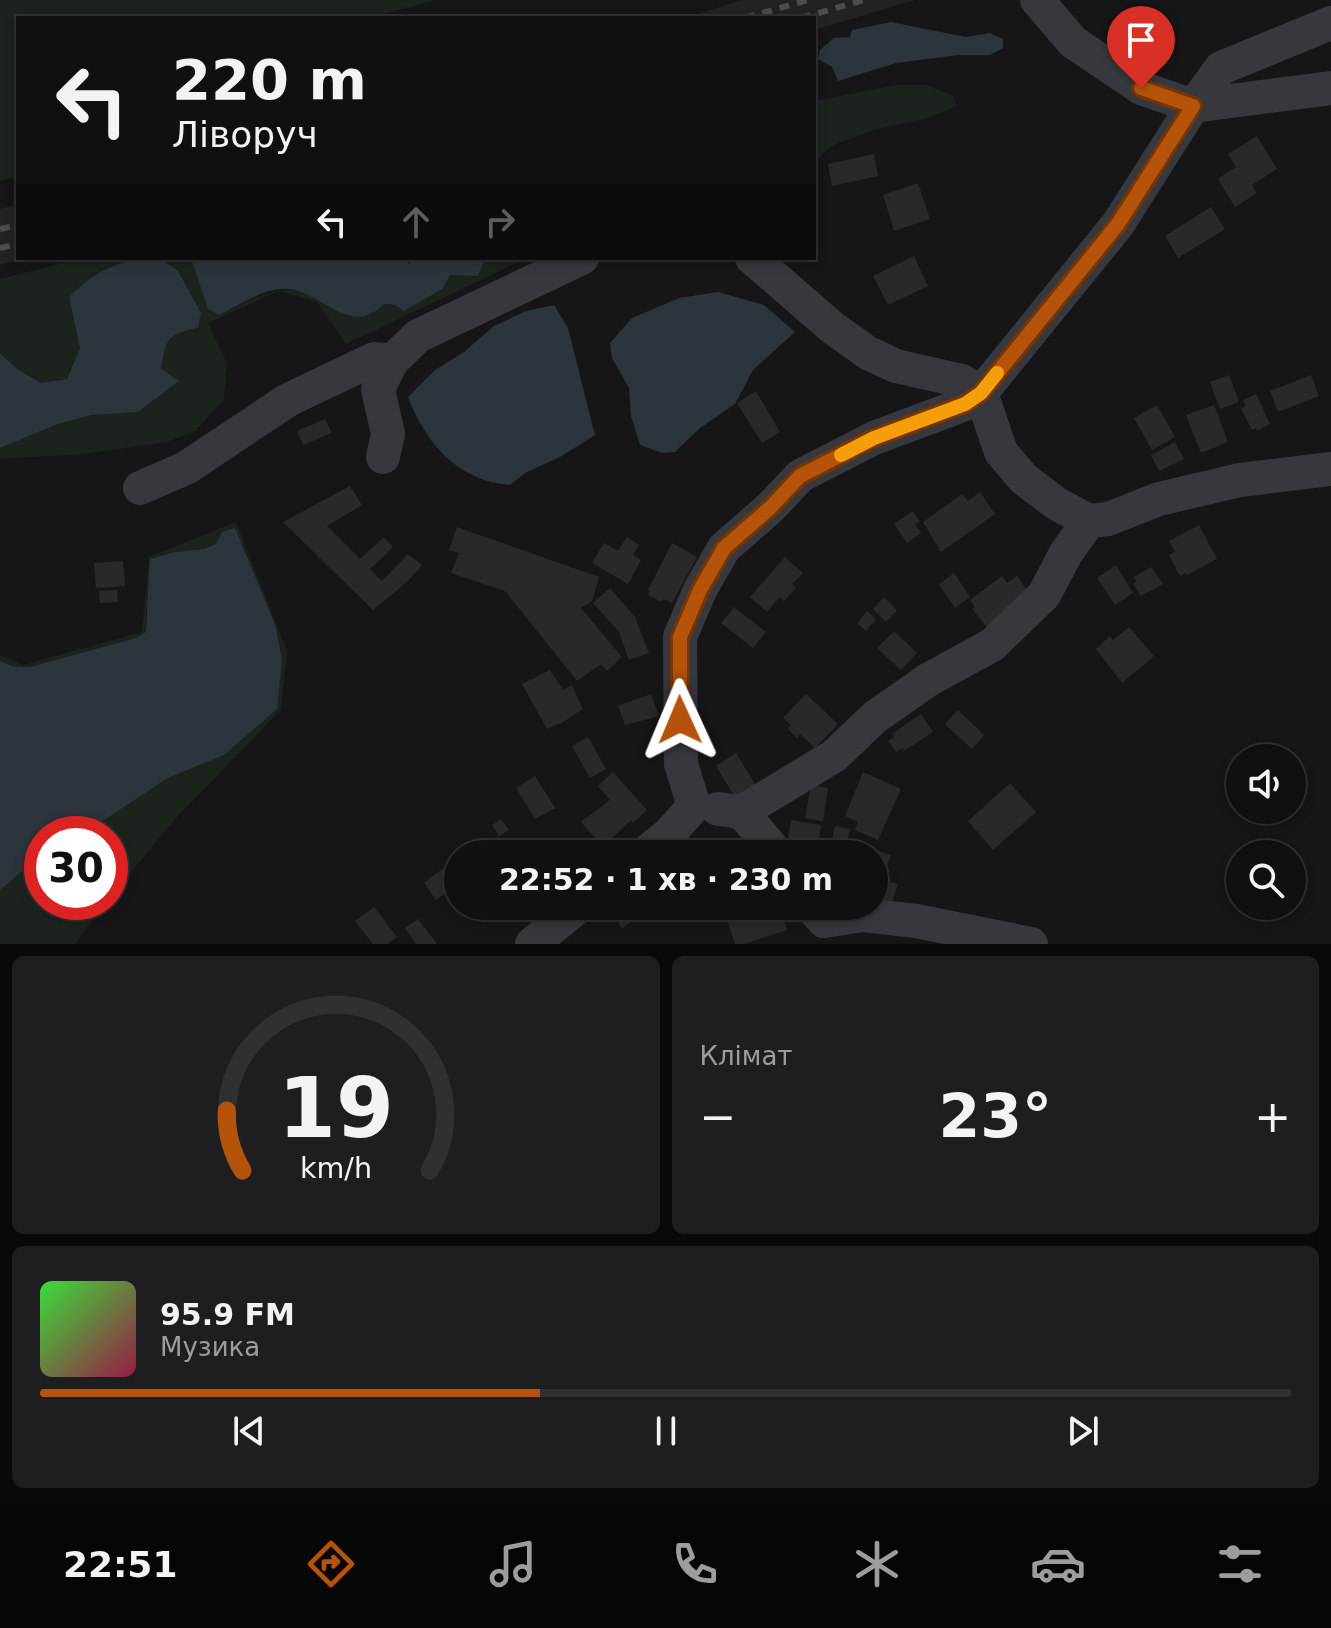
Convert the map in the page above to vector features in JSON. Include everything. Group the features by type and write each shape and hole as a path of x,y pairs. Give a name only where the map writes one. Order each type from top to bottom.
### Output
{"street":[{"path":"1037,0 1073,42 1084,50 1141,88 1193,106 1331,88"},
{"path":"694,806 681,764 680,637 700,590 724,548 771,507 800,476 874,438 965,404 981,393 1118,224 1193,106 1221,68 1331,23"},
{"path":"383,457 388,434 378,389 392,361 418,336 578,260"},
{"path":"754,260 833,328 868,353 896,366 962,381 981,393 1001,452 1024,479 1057,504 1089,521 1108,519 1159,499 1240,480 1331,469"},
{"path":"140,488 186,468 288,400 374,359 392,361"},
{"path":"694,806 741,812 834,756 875,717 928,680 992,645 1044,595 1066,553 1089,521"},
{"path":"662,840 694,806"},
{"path":"741,812 765,840"},
{"path":"819,924 863,915 916,921 1031,944"},
{"path":"532,944 562,920"}],"shaded area":[{"path":"0,0 436,0 376,16 16,16 16,177 0,181"},
{"path":"743,0 915,0 816,29 816,16 690,16"},
{"path":"891,22 966,37 990,33 1003,39 1003,48 990,55 959,55 896,63 838,81 832,67 818,59 820,50 834,38 850,37 852,30"},
{"path":"896,85 927,85 953,96 957,106 928,118 877,129 833,145 816,160 816,101"},
{"path":"16,205 17,260 0,265 0,209"},
{"path":"75,260 142,260 107,269 69,297 80,348 67,379 41,383 17,369 0,353 0,279"},
{"path":"163,260 192,260 219,315 254,298 278,291 208,323 227,363 224,400 195,431 167,442 82,454 0,459 0,448 58,424 93,415 138,412 178,382 161,369 167,344 174,336 198,328 201,313 178,271"},
{"path":"163,260 178,271 201,313 198,328 174,336 167,344 161,369 179,381 138,412 92,415 58,424 0,448 0,353 17,369 41,383 67,379 80,348 69,297 99,273 121,263"},
{"path":"192,260 407,260 409,264 412,260 484,262 478,276 450,275 442,289 404,311 396,305 384,304 360,317 348,315 302,292 289,289 262,294 219,315 208,309"},
{"path":"484,260 523,260 346,344 317,302 278,291 302,292 347,316 379,309 384,304 396,305"},
{"path":"718,292 764,305 795,332 753,370 735,404 700,428 675,452 662,453 640,445 631,416 629,388 612,358 610,343 632,318 679,298"},
{"path":"554,305 568,328 595,435 560,457 525,473 510,485 475,476 460,468 434,444 408,397 435,370 464,352 494,326 526,311"},
{"path":"236,522 287,651 281,710 173,821 128,876 128,816 110,816 168,778 224,755 248,731 275,624 235,528 222,532 216,544 203,549 175,552 146,609 146,632 136,638 30,667 15,667 0,661 0,655 23,665 142,632 149,557"},
{"path":"235,528 275,624 282,660 277,709 224,755 168,778 110,816 24,816 24,869 0,890 0,661 15,667 30,667 136,638 146,632 150,559 203,549 216,544 222,532"},
{"path":"24,869 24,920 93,920 75,944 0,944 0,890"}],"building":[{"path":"1257,136 1277,169 1252,185 1257,193 1235,207 1218,179 1236,167 1228,154"},
{"path":"874,154 878,176 832,186 828,164"},
{"path":"918,183 930,219 894,231 883,195"},
{"path":"1211,207 1225,229 1178,258 1165,236"},
{"path":"914,256 928,286 888,305 873,276"},
{"path":"1229,375 1239,402 1220,409 1210,382"},
{"path":"1311,375 1319,396 1278,412 1270,391"},
{"path":"756,391 780,432 762,443 737,403"},
{"path":"1256,394 1270,424 1257,431 1256,428 1252,430 1241,409 1246,406 1243,400"},
{"path":"1157,405 1175,437 1152,450 1134,418"},
{"path":"1214,405 1228,442 1201,453 1186,415"},
{"path":"325,419 332,433 303,445 297,431"},
{"path":"1175,442 1184,459 1159,471 1151,455"},
{"path":"350,486 362,505 327,526 360,559 384,537 393,547 370,569 382,581 408,554 422,565 373,610 283,522"},
{"path":"980,492 995,514 941,552 923,522 962,494 968,501"},
{"path":"913,511 920,521 915,524 921,533 907,543 894,524"},
{"path":"1199,525 1217,559 1180,576 1169,555 1175,552 1169,541"},
{"path":"457,527 599,577 592,601 581,608 622,657 607,671 601,664 577,681 505,591 451,573 459,553 449,550"},
{"path":"627,537 639,545 633,555 641,560 628,584 592,563 604,543 618,551"},
{"path":"672,543 697,557 672,603 663,599 661,602 648,595 648,590"},
{"path":"785,557 803,573 792,584 796,588 784,601 780,597 767,612 750,597"},
{"path":"123,561 125,586 96,588 94,563"},
{"path":"1116,565 1133,593 1115,605 1097,578"},
{"path":"1151,567 1163,584 1141,596 1133,584 1137,582 1134,577"},
{"path":"954,573 970,597 955,608 939,584"},
{"path":"1002,576 1007,583 1017,576 1032,597 988,629 972,609 975,607 970,600"},
{"path":"610,588 635,617 649,653 629,660 619,632 593,603"},
{"path":"117,590 118,602 100,603 99,591"},
{"path":"884,597 897,610 886,622 873,609"},
{"path":"734,607 766,632 753,648 721,623"},
{"path":"867,611 876,619 866,631 857,623"},
{"path":"1129,627 1154,656 1122,683 1096,649 1110,636 1113,640"},
{"path":"894,631 917,653 901,670 877,648"},
{"path":"550,670 563,690 572,685 583,709 547,729 522,684"},
{"path":"651,694 659,716 625,725 618,706"},
{"path":"806,694 838,724 815,748 800,734 797,738 788,729 791,725 783,718"},
{"path":"958,710 984,735 972,749 945,724"},
{"path":"921,714 933,732 904,751 903,748 896,752 888,741 894,737 892,734"},
{"path":"588,737 606,769 590,778 572,746"},
{"path":"736,753 757,787 736,799 716,766"},
{"path":"613,772 647,810 610,840 597,840 581,822 610,800 598,786"},
{"path":"863,772 901,789 878,840 855,830 858,822 845,816"},
{"path":"535,776 555,808 535,819 516,788"},
{"path":"1010,783 1036,812 993,850 968,821"},
{"path":"811,785 828,788 823,821 805,818"},
{"path":"501,819 509,830 499,836 492,825"},
{"path":"791,820 821,825 819,840 788,840"},
{"path":"835,826 850,829 848,840 832,840"},
{"path":"444,868 444,894 436,900 424,883"},
{"path":"888,881 898,884 888,907"},
{"path":"374,907 397,937 388,944 373,944 355,921"},
{"path":"418,919 437,944 416,944 405,928"},
{"path":"617,920 634,920 622,928"},
{"path":"727,920 784,920 787,930 735,944"}],"railway":[{"path":"752,16 808,0"},
{"path":"808,16 864,0"},
{"path":"0,229 16,225"},
{"path":"0,248 16,244"}],"slow traffic":[{"path":"841,455 874,438 965,404 981,393 997,373"}],"route":[{"path":"680,720 680,637 700,590 724,548 771,507 800,476 874,438 965,404 981,393 1118,224 1193,106 1141,88"}]}
